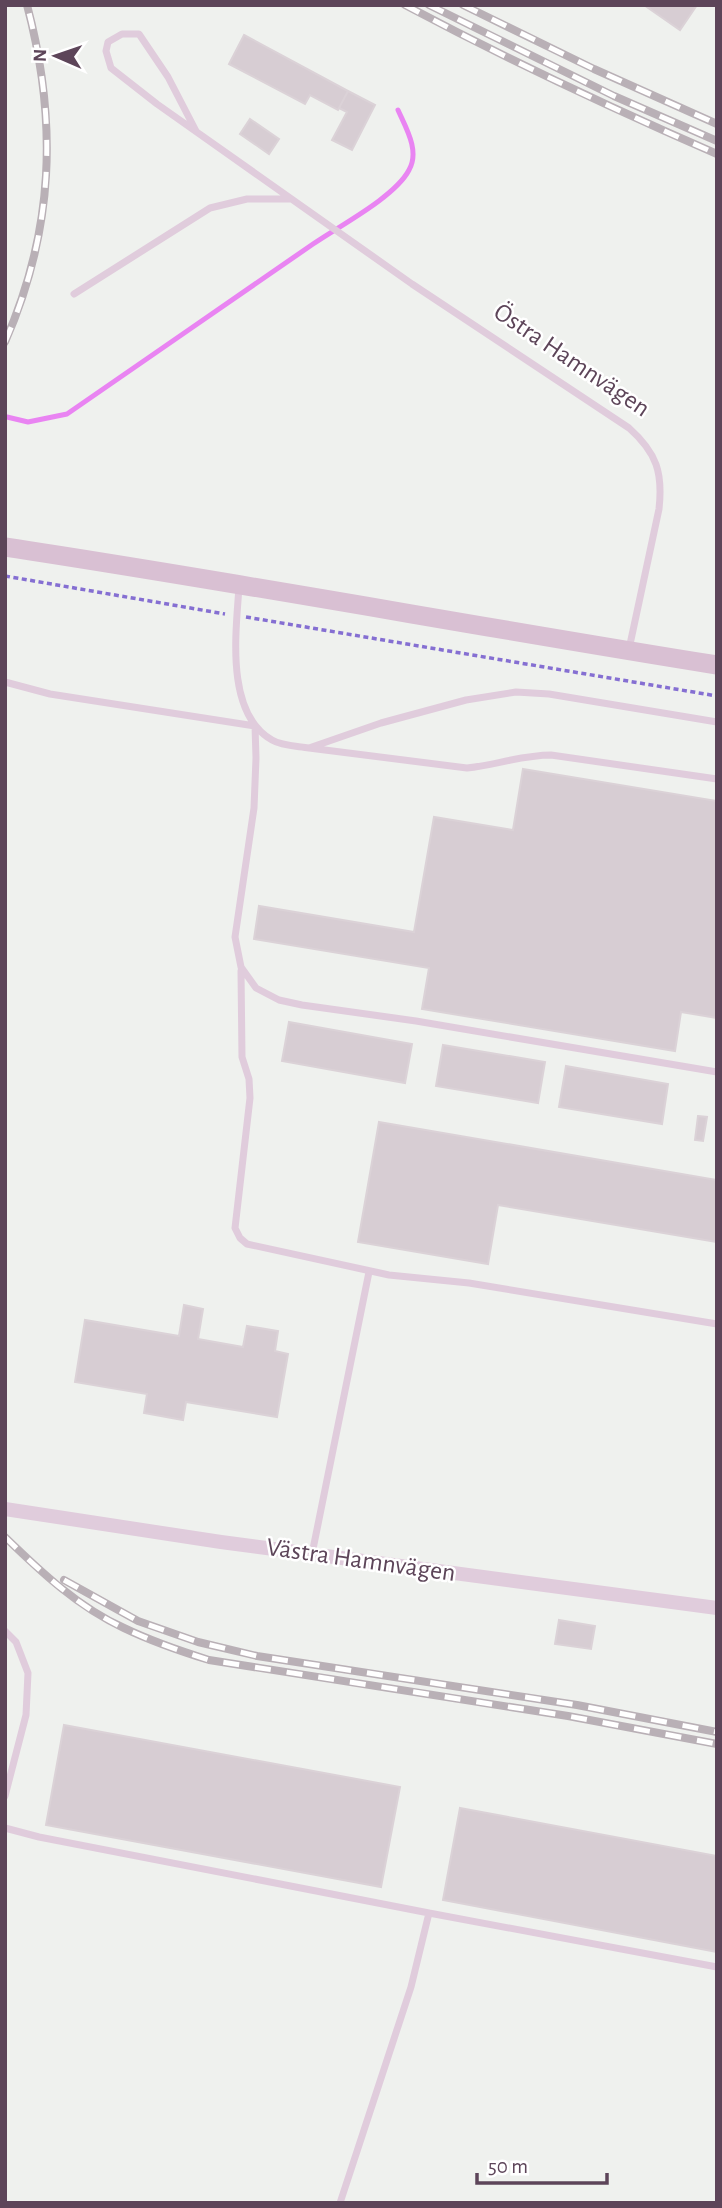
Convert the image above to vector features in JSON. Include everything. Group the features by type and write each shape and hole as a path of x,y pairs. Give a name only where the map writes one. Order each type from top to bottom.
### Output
{"street":[{"path":"5,547 239,583 717,665"},
{"name":"Västra Hamnvägen","path":"5,1508 69,1520 717,1608"}],"lane":[{"name":"Östra Hamnvägen","path":"196,131 168,77 139,34 122,34 108,42 106,51 111,68 196,131 412,284 642,439 659,470 661,488 629,651"},
{"path":"74,294 210,208 247,199 292,199"},
{"path":"239,583 236,656 242,703 255,726 272,740 309,748 467,768 537,755 568,756 717,779"},
{"path":"5,682 50,694 255,726"},
{"path":"309,748 393,719 466,700 516,692 550,694 717,722"},
{"path":"255,726 254,808 235,937 241,967 242,1058 249,1079 250,1098 234,1228 240,1238 247,1244 388,1276 470,1283 717,1324"},
{"path":"241,967 256,988 279,1000 717,1072"},
{"path":"312,1554 369,1272"},
{"path":"5,1631 16,1642 29,1673 26,1715 5,1796"},
{"path":"5,1828 39,1837 717,1967"},
{"path":"340,2203 411,1987 429,1913"}],"path":[{"path":"5,576 717,696"}],"building":[{"path":"644,5 697,5 680,30"},
{"path":"244,35 348,91 338,110 310,95 305,104 229,64"},
{"path":"348,91 375,105 352,150 332,140 347,112 339,108"},
{"path":"250,119 279,139 269,154 240,134"},
{"path":"523,769 717,801 717,1018 681,1012 675,1051 422,1009 429,968 254,939 259,906 414,932 434,817 513,830"},
{"path":"289,1022 412,1044 405,1083 282,1061"},
{"path":"443,1045 545,1062 538,1103 436,1086"},
{"path":"566,1066 668,1084 662,1124 559,1107"},
{"path":"698,1116 707,1117 703,1141 695,1140"},
{"path":"379,1122 717,1180 717,1242 498,1205 488,1264 358,1242"},
{"path":"184,1305 203,1309 198,1339 243,1347 247,1326 278,1331 275,1351 288,1354 277,1417 186,1402 183,1420 144,1413 147,1394 75,1382 85,1320 179,1336"},
{"path":"559,1620 595,1626 591,1649 555,1644"},
{"path":"64,1725 400,1787 381,1887 46,1825"},
{"path":"460,1808 717,1856 717,1952 443,1900"}],"waterway":[{"path":"7,417 28,422 67,414 379,201 402,180 412,163 411,140 398,110"}],"railway":[{"path":"5,342 33,259 42,217 46,175 44,91 27,5"},
{"path":"405,5 482,45 717,154"},
{"path":"429,5 614,96 717,141"},
{"path":"463,5 594,69 717,124"},
{"path":"5,1537 46,1576 91,1610 145,1637 209,1660 568,1716 717,1744"},
{"path":"64,1580 138,1621 198,1642 257,1656 577,1705 717,1732"}]}
